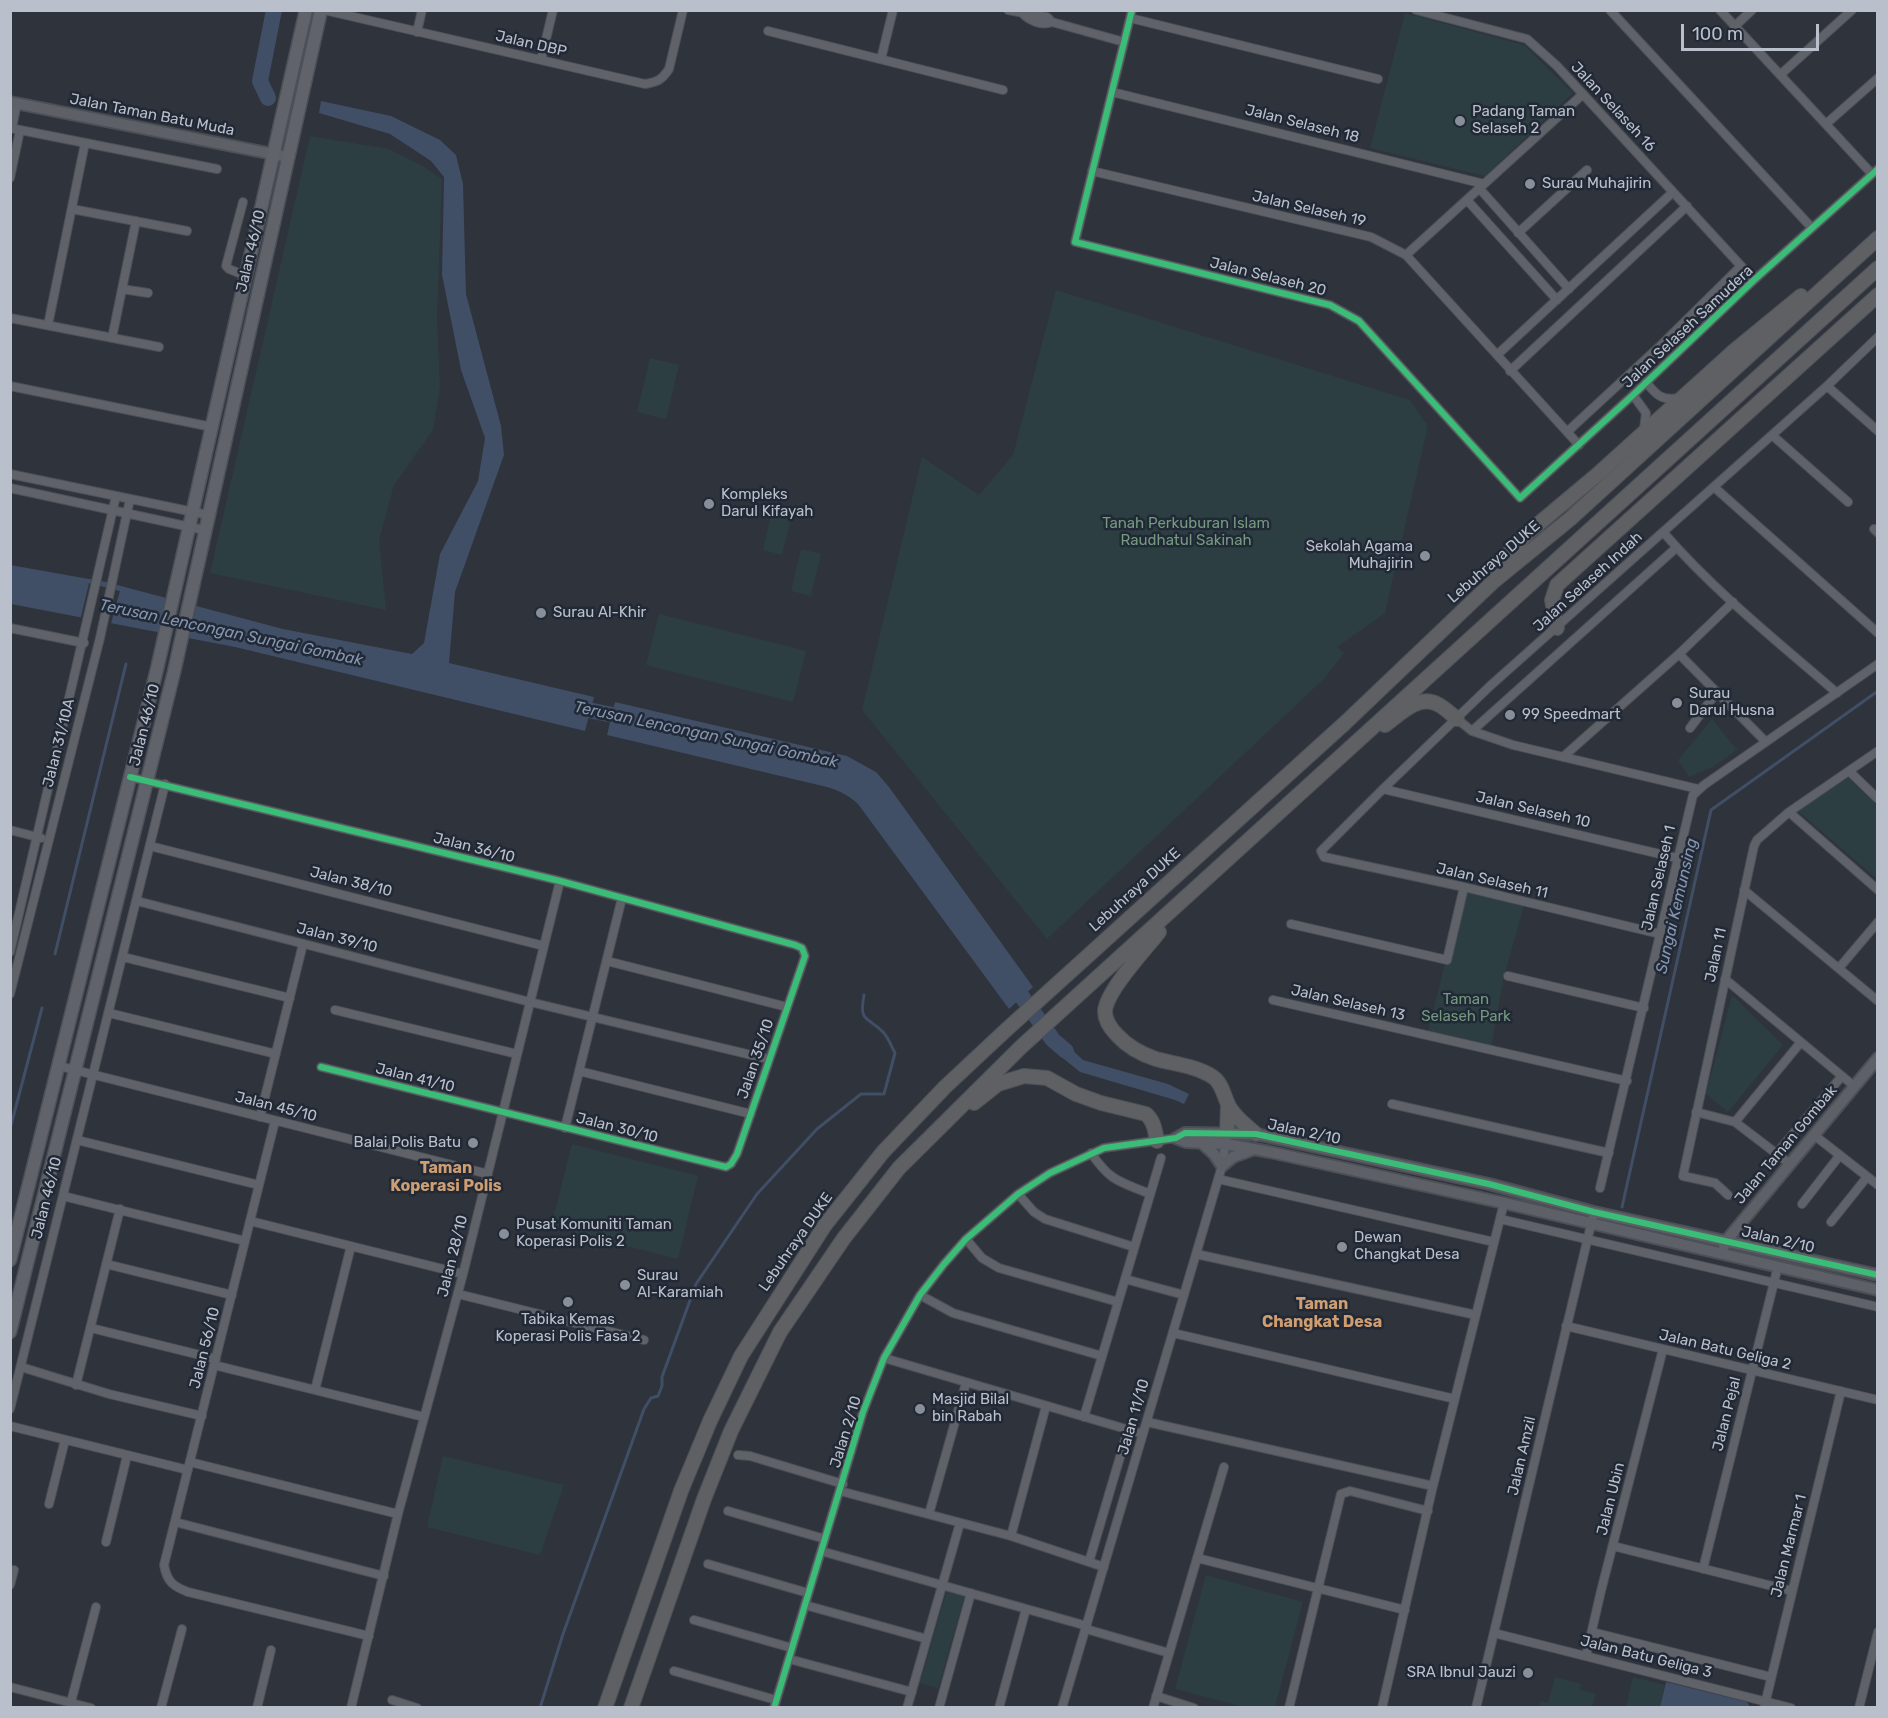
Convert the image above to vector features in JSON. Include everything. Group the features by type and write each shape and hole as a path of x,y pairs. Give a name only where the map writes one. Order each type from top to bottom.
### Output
{"highway":[{"path":"1494,581 1509,553 1523,538 1685,397 1734,351 1878,237"},
{"name":"Lebuhraya DUKE","path":"605,1707 681,1491 710,1421 741,1356 825,1225 883,1152 1006,1030 1345,723 1494,581 1570,519 1878,237"},
{"path":"934,1134 1062,1009 1878,268"},
{"path":"1557,627 1552,600 1557,585 1878,295"},
{"path":"1336,761 1416,703 1426,700 1437,703 1457,719"},
{"path":"1184,900 1113,990 1105,1010 1106,1016 1113,1031 1130,1046 1154,1058 1204,1072 1214,1078 1220,1084 1228,1106 1236,1117 1256,1134"},
{"path":"631,1707 704,1499 731,1431 770,1350 804,1295 844,1238 899,1168 927,1138 998,1084 1024,1076 1047,1078 1076,1095 1141,1112 1151,1118 1157,1141"},
{"path":"1226,1138 1228,1106"}],"main road":[{"name":"Jalan 46/10","path":"10,1260 162,647 306,10"},
{"name":"Jalan 46/10","path":"10,1332 178,651 322,10"}],"street":[{"name":"Jalan DBP","path":"322,10 645,84 664,78 669,69 683,10"},
{"path":"417,32 422,10"},
{"path":"541,60 553,10"},
{"path":"881,59 893,10"},
{"path":"1008,10 1023,14 1029,20 1046,24 1052,22 1124,42"},
{"name":"Jalan Selaseh 16","path":"1416,10 1527,39 1557,66 1754,280"},
{"path":"1610,10 1812,228"},
{"path":"1720,10 1826,124 1875,171"},
{"path":"1735,26 1752,10"},
{"path":"1780,75 1852,10"},
{"path":"1092,171 1131,14 1378,79"},
{"path":"768,31 1003,90"},
{"path":"1826,124 1878,78"},
{"name":"Jalan Selaseh 18","path":"1112,92 1482,186"},
{"path":"1406,255 1583,94"},
{"name":"Jalan Taman Batu Muda","path":"14,103 288,157"},
{"path":"10,178 14,103"},
{"path":"14,129 217,169"},
{"path":"48,325 85,143"},
{"path":"1518,233 1587,170"},
{"name":"Jalan Selaseh 20","path":"1092,171 1075,242 1330,305 1359,321 1520,498"},
{"name":"Jalan Selaseh 19","path":"1092,171 1371,237 1406,255 1579,446"},
{"name":"Jalan Selaseh Samudera","path":"1520,498 1634,395 1754,280 1875,171"},
{"path":"1482,186 1518,233 1569,289"},
{"path":"1497,355 1673,192"},
{"path":"1467,200 1557,300"},
{"path":"243,202 226,266 246,276"},
{"path":"1510,371 1687,206"},
{"path":"72,209 187,231"},
{"path":"112,338 136,221"},
{"path":"1567,432 1659,347 1741,266"},
{"path":"122,289 148,293"},
{"path":"10,318 159,347"},
{"name":"Jalan Selaseh Indah","path":"1322,851 1490,686 1827,386 1878,337"},
{"path":"1646,382 1656,395 1663,399 1685,397"},
{"path":"10,386 212,427"},
{"path":"1827,386 1878,431"},
{"path":"1634,395 1646,413 1642,433"},
{"path":"1772,435 1848,502"},
{"path":"10,474 207,515"},
{"path":"1714,487 1878,633"},
{"path":"10,488 204,530"},
{"name":"Jalan 31/10A","path":"10,952 99,579 116,496"},
{"name":"Jalan 31/10A","path":"10,994 100,638 129,499"},
{"path":"1663,532 1676,548 1733,602 1837,693"},
{"path":"1472,731 1676,548"},
{"path":"1563,757 1679,654 1733,602"},
{"path":"10,628 85,639"},
{"path":"1679,654 1765,741"},
{"path":"1457,719 1472,731 1513,745 1698,789 1878,664"},
{"path":"1690,728 1717,692"},
{"name":"Jalan 11","path":"1728,1195 1715,1183 1683,1176 1752,852 1757,840 1789,812 1878,751"},
{"path":"1849,771 1878,799"},
{"name":"Jalan 36/10","path":"130,777 560,881 795,945 802,948 805,956"},
{"name":"Jalan 46/10","path":"10,1409 165,784"},
{"name":"Jalan Selaseh 10","path":"1383,789 1677,858"},
{"name":"Jalan Selaseh 1","path":"1600,1188 1627,1081 1690,803 1698,789"},
{"path":"1789,812 1878,890"},
{"path":"10,830 48,840"},
{"name":"Jalan 38/10","path":"150,846 544,946"},
{"name":"Jalan Selaseh 11","path":"1322,851 1324,857 1464,887 1660,934"},
{"name":"Jalan 28/10","path":"351,1707 398,1515 458,1294 560,881"},
{"path":"1291,924 1447,960 1464,887"},
{"path":"1744,890 1878,1001"},
{"path":"565,1128 622,898"},
{"name":"Jalan 39/10","path":"136,901 530,1002 768,1059"},
{"path":"1839,968 1878,922"},
{"path":"260,1117 303,944"},
{"name":"Jalan 35/10","path":"726,1167 731,1164 736,1154 751,1114 805,956"},
{"path":"123,957 290,998"},
{"path":"607,961 786,1007"},
{"path":"1508,976 1644,1008"},
{"path":"1725,979 1854,1086"},
{"name":"Jalan Selaseh 13","path":"1273,1000 1627,1081"},
{"path":"335,1010 517,1054"},
{"path":"109,1013 276,1054"},
{"path":"1735,1122 1801,1042"},
{"name":"Jalan Taman Gombak","path":"1721,1254 1726,1241 1878,1058"},
{"name":"Jalan 45/10","path":"58,1066 488,1174"},
{"name":"Jalan 41/10","path":"321,1067 503,1112"},
{"path":"579,1071 751,1114"},
{"path":"1776,1154 1842,1076"},
{"path":"1392,1104 1609,1153"},
{"name":"Jalan 30/10","path":"503,1112 726,1167"},
{"path":"1696,1112 1735,1122 1790,1164"},
{"name":"Jalan 56/10","path":"275,1121 164,1565 169,1581 188,1592 369,1636"},
{"name":"Jalan 2/10","path":"775,1704 863,1412 884,1358 920,1294 966,1239 1018,1194 1050,1173 1104,1148 1176,1138 1185,1133 1226,1138 1254,1149 1504,1203 1878,1290"},
{"name":"Jalan 2/10","path":"1176,1138 1186,1142 1202,1143 1256,1134 1489,1184 1594,1212 1878,1275"},
{"path":"1814,1135 1878,1185"},
{"name":"Jalan 11/10","path":"1062,1707 1222,1166 1226,1138"},
{"path":"77,1140 259,1185"},
{"path":"1202,1143 1214,1154 1222,1166 1233,1157 1254,1149"},
{"path":"1091,1153 1111,1178 1150,1194"},
{"path":"1802,1204 1840,1155"},
{"path":"1084,1417 1161,1158"},
{"path":"1831,1222 1867,1176"},
{"path":"1218,1179 1494,1242"},
{"path":"1018,1194 1034,1212 1045,1219 1134,1247"},
{"path":"63,1196 245,1240"},
{"path":"1382,1707 1433,1488 1504,1203"},
{"path":"76,1385 120,1209"},
{"name":"Jalan Amzil","path":"1476,1707 1594,1212"},
{"path":"1500,1218 1878,1306"},
{"path":"250,1221 463,1274"},
{"path":"966,1239 982,1258 999,1268 1118,1302"},
{"path":"315,1390 351,1246"},
{"path":"1196,1254 1476,1315"},
{"path":"106,1264 232,1295"},
{"name":"Jalan Pejal","path":"1703,1569 1778,1266"},
{"path":"1125,1279 1184,1294"},
{"path":"458,1294 644,1340"},
{"path":"920,1294 953,1313 1102,1356"},
{"name":"Jalan Batu Geliga 2","path":"1566,1326 1878,1400"},
{"path":"91,1328 424,1418"},
{"path":"1173,1333 1455,1399"},
{"name":"Jalan Ubin","path":"1586,1656 1663,1349"},
{"path":"884,1358 1143,1434"},
{"path":"21,1367 76,1385 202,1416"},
{"path":"929,1514 966,1383"},
{"name":"Jalan Marmar 1","path":"1764,1704 1841,1391"},
{"path":"1011,1536 1046,1406"},
{"path":"1147,1422 1433,1488"},
{"path":"10,1426 127,1456 189,1466 398,1515"},
{"path":"1089,1562 1128,1430"},
{"path":"49,1504 65,1440"},
{"path":"738,1455 750,1456 842,1487 1011,1536 1104,1567"},
{"path":"106,1542 127,1456"},
{"path":"1152,1707 1224,1467"},
{"path":"1289,1707 1341,1494 1350,1491 1428,1511"},
{"path":"728,1511 825,1539"},
{"path":"175,1522 384,1576"},
{"path":"907,1707 960,1523"},
{"path":"1613,1546 1792,1591"},
{"path":"821,1551 1026,1609 1169,1653"},
{"path":"1197,1558 1405,1610"},
{"path":"708,1564 808,1593"},
{"path":"10,1585 14,1570"},
{"path":"939,1707 971,1593"},
{"path":"805,1605 927,1639"},
{"path":"71,1702 96,1607"},
{"path":"999,1707 1026,1609"},
{"path":"694,1620 792,1648"},
{"path":"161,1707 182,1629"},
{"name":"Jalan Batu Geliga 3","path":"1592,1632 1771,1677"},
{"path":"1859,1707 1878,1632"},
{"name":"Jalan Batu Geliga 3","path":"1494,1634 1764,1704 1791,1707"},
{"path":"257,1707 271,1650"},
{"path":"789,1659 912,1692"},
{"path":"674,1671 775,1704"},
{"path":"10,1687 91,1707"},
{"path":"1156,1696 1194,1707"},
{"path":"392,1700 417,1707"}],"green space":[{"name":"Padang Taman Selaseh 2","path":"1405,13 1524,45 1573,93 1485,176 1370,148"},
{"path":"310,136 389,149 423,166 442,179 437,317 440,387 433,430 394,485 379,540 386,610 210,573"},
{"name":"Tanah Perkuburan Islam Raudhatul Sakinah","path":"1056,290 1410,400 1428,426 1385,613 1337,647 1344,653 1324,679 1047,939 862,710 922,457 979,495 1013,455"},
{"path":"650,358 679,365 666,419 637,412"},
{"path":"772,510 792,515 782,555 763,550"},
{"path":"801,549 821,554 811,596 791,591"},
{"path":"659,614 806,651 793,702 646,665"},
{"path":"1712,719 1737,750 1713,767 1689,777 1678,760"},
{"path":"1848,778 1877,805 1877,879 1798,811"},
{"name":"Taman Selaseh Park","path":"1464,887 1525,902 1504,976 1491,1049 1427,1035"},
{"path":"1732,995 1783,1045 1728,1112 1706,1094"},
{"path":"572,1144 698,1176 678,1259 551,1227"},
{"path":"443,1456 564,1485 540,1555 427,1527"},
{"path":"1206,1575 1303,1602 1275,1707 1244,1707 1175,1689"},
{"path":"947,1590 965,1595 938,1688 920,1683"},
{"path":"1555,1677 1581,1684 1580,1690 1596,1694 1592,1707 1539,1707 1541,1701 1548,1703"},
{"path":"1633,1677 1665,1685 1660,1707 1626,1707"}],"water":[{"path":"321,101 391,116 440,140 456,155 463,184 466,294 501,426 504,455 455,592 449,663 594,697 585,731 235,647 11,604 10,565 106,582 283,629 412,654 424,643 440,554 478,481 485,438 461,370 442,275 444,177 431,161 390,134 319,113"},
{"path":"615,702 847,756 876,772 1033,987 1009,1009 858,804 851,798 827,787 607,735"},
{"path":"1055,1034 1083,1060 1168,1084 1189,1094 1184,1104 1080,1072 1045,1041"},
{"path":"1666,1682 1747,1702 1750,1707 1660,1707"}],"pier":[{"path":"89,583 120,591 110,627 80,621"},
{"path":"167,595 197,603 188,641 158,635"}],"waterway":[{"path":"268,98 260,81 274,10"},
{"path":"55,954 126,664"},
{"name":"Sungai Kemunsing","path":"1622,1207 1711,810 1878,691"},
{"name":"Terusan Lencongan Sungai Gombak","path":"569,706 632,719"},
{"name":"Terusan Lencongan Sungai Gombak","path":"1010,980 1053,1040 1066,1051"},
{"path":"540,1708 563,1634 644,1409 651,1398 658,1396 662,1386 662,1377 696,1284 757,1194 817,1129 861,1094 884,1094 895,1053 884,1033 865,1018 862,1010 864,995"},
{"path":"10,1129 42,1008"}],"cycle path":[{"path":"1132,10 1075,242 1330,305 1359,321 1520,498 1754,280 1878,169"},
{"path":"130,777 560,881 795,945 802,948 805,956 737,1154 731,1164 726,1167 321,1067"},
{"path":"774,1708 863,1412 884,1358 920,1295 966,1239 1018,1194 1050,1173 1104,1148 1176,1138 1185,1133 1256,1134 1489,1184 1594,1212 1878,1275"}],"place":[{"name":"Padang Taman Selaseh 2","path":"1460,121"},
{"name":"Surau Muhajirin","path":"1530,184"},
{"name":"Kompleks Darul Kifayah","path":"709,504"},
{"name":"Sekolah Agama Muhajirin","path":"1425,556"},
{"name":"Surau Al-Khir","path":"541,613"},
{"name":"Surau Darul Husna","path":"1677,703"},
{"name":"99 Speedmart","path":"1510,715"},
{"name":"Balai Polis Batu","path":"473,1143"},
{"name":"Pusat Komuniti Taman Koperasi Polis 2","path":"504,1234"},
{"name":"Dewan Changkat Desa","path":"1342,1247"},
{"name":"Surau Al-Karamiah","path":"625,1285"},
{"name":"Tabika Kemas Koperasi Polis Fasa 2","path":"568,1302"},
{"name":"Masjid Bilal bin Rabah","path":"920,1409"},
{"name":"SRA Ibnul Jauzi","path":"1528,1673"}],"district":[{"name":"Taman Koperasi Polis","path":"446,1177"},
{"name":"Taman Changkat Desa","path":"1322,1313"}]}
